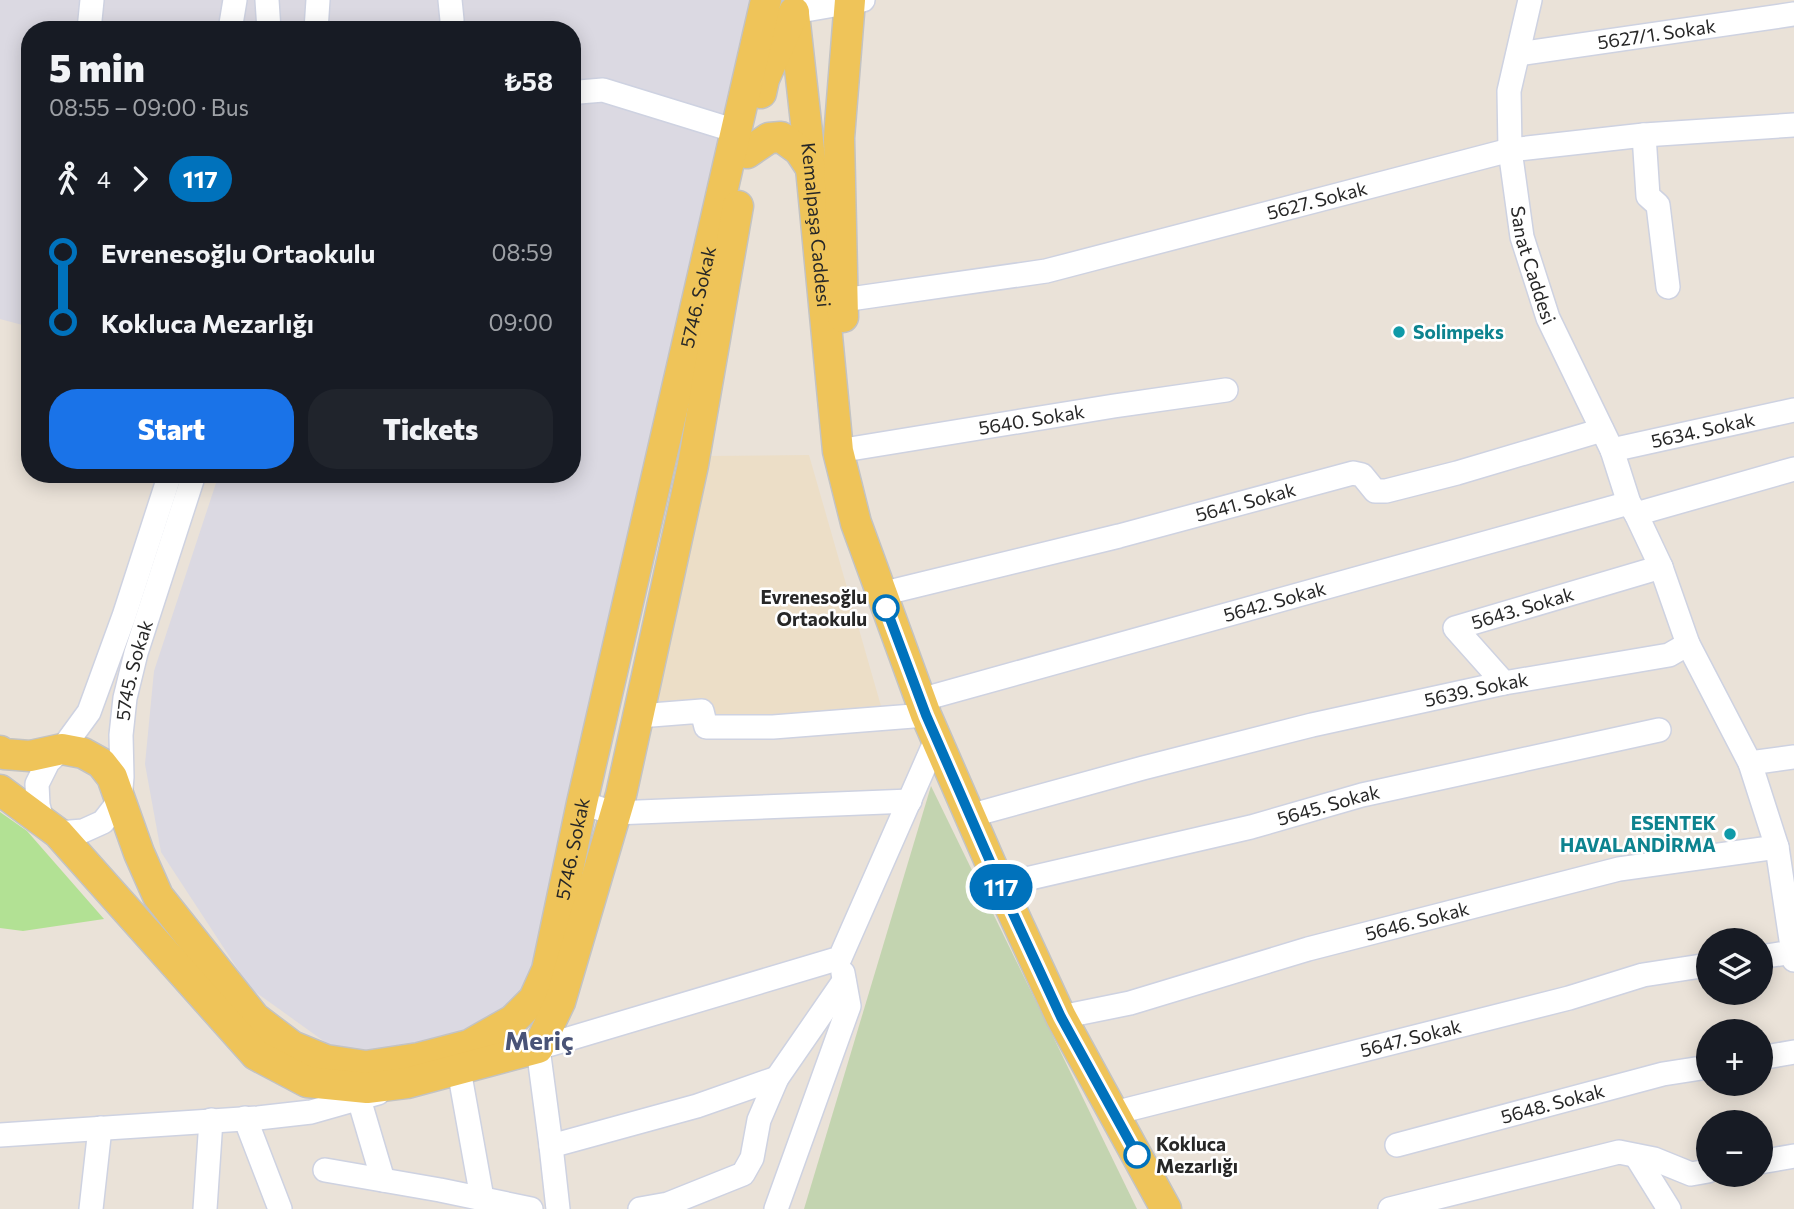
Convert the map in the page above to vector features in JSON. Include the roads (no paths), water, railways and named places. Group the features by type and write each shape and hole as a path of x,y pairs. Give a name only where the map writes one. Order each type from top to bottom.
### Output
{"main road":[{"name":"5746. Sokak","path":"538,1048 560,1002 621,795 639,716 693,465 766,0"},
{"name":"Kemalpaşa Caddesi","path":"838,450 843,300 839,138 854,1"},
{"name":"5746. Sokak","path":"0,751 4,754 30,756 62,749 83,753 101,762 112,777 138,853 158,896 255,1018 292,1046 326,1060 366,1066 418,1058 469,1045 513,1020 534,999 547,970 582,803 742,142 793,6"},
{"name":"Kemalpaşa Caddesi","path":"793,6 838,450 856,523 927,718 1000,885 1061,1017 1166,1209"},
{"path":"742,142 781,137 799,150 811,168"},
{"path":"0,790 51,828 256,1055 307,1082 366,1088 407,1083 538,1048"}],"street":[{"path":"90,21 92,0"},
{"path":"232,21 235,0"},
{"path":"241,21 242,0"},
{"path":"267,0 268,21"},
{"path":"317,21 318,0"},
{"path":"450,0 452,21"},
{"name":"Sanat Caddesi","path":"1530,0 1509,92 1510,150 1522,237 1548,318 1607,440 1632,508"},
{"path":"793,6 854,1"},
{"name":"5627/1. Sokak","path":"1518,54 1794,14"},
{"path":"581,92 603,90 742,142"},
{"name":"5627. Sokak","path":"843,300 1045,271 1510,150 1644,135 1794,125"},
{"path":"1644,135 1648,196 1658,205 1668,287"},
{"name":"5640. Sokak","path":"838,450 1226,390"},
{"name":"5634. Sokak","path":"1607,440 1794,410"},
{"name":"5641. Sokak","path":"881,594 1119,536 1353,473 1363,475 1375,491 1386,491 1607,440"},
{"path":"1773,957 1793,956 1777,847 1750,763 1688,645 1661,567 1632,508 1794,469"},
{"name":"5745. Sokak","path":"51,828 38,805 37,784 48,762 62,749 89,712 124,616 167,483"},
{"name":"5745. Sokak","path":"120,800 121,735 125,698 136,653 191,483"},
{"name":"5642. Sokak","path":"639,716 702,711 706,727 773,727 927,718 1632,508"},
{"name":"5643. Sokak","path":"1504,683 1455,628 1661,567"},
{"name":"5639. Sokak","path":"969,816 1312,725 1504,683 1669,655 1688,645"},
{"path":"640,1209 672,1205 743,1174 752,1158 759,1120 777,1079 842,969 910,801 927,718"},
{"name":"5645. Sokak","path":"1000,885 1251,827 1362,795 1659,730"},
{"path":"1750,763 1794,757"},
{"path":"51,828 83,831 103,822 120,800"},
{"path":"582,803 614,813 910,801"},
{"name":"5646. Sokak","path":"1061,1017 1130,1003 1308,949 1619,869 1777,847"},
{"name":"5647. Sokak","path":"1114,1113 1569,998 1643,975 1696,967"},
{"path":"558,1209 538,1048 842,969"},
{"path":"776,1209 849,1006 842,969"},
{"path":"1773,1056 1794,1052"},
{"name":"5648. Sokak","path":"1398,1145 1662,1074 1696,1069"},
{"path":"459,1070 482,1198"},
{"path":"551,1146 697,1106 777,1079"},
{"path":"0,1135 311,1112 407,1083"},
{"path":"359,1099 383,1180"},
{"path":"245,1118 280,1209"},
{"path":"205,1209 211,1120"},
{"path":"91,1209 100,1128"},
{"path":"1390,1209 1467,1200 1619,1153 1654,1159 1691,1174 1696,1173"},
{"path":"1636,1156 1669,1209"},
{"path":"1773,1160 1794,1156"},
{"path":"325,1170 531,1209"}],"place":[{"name":"Solimpeks","path":"1399,332"},
{"name":"Evrenesoğlu Ortaokulu","path":"886,608"},
{"name":"ESENTEK HAVALANDİRMA","path":"1730,834"},
{"name":"Kokluca Mezarlığı","path":"1137,1155"}],"district":[{"name":"Meriç","path":"539,1041"}]}
